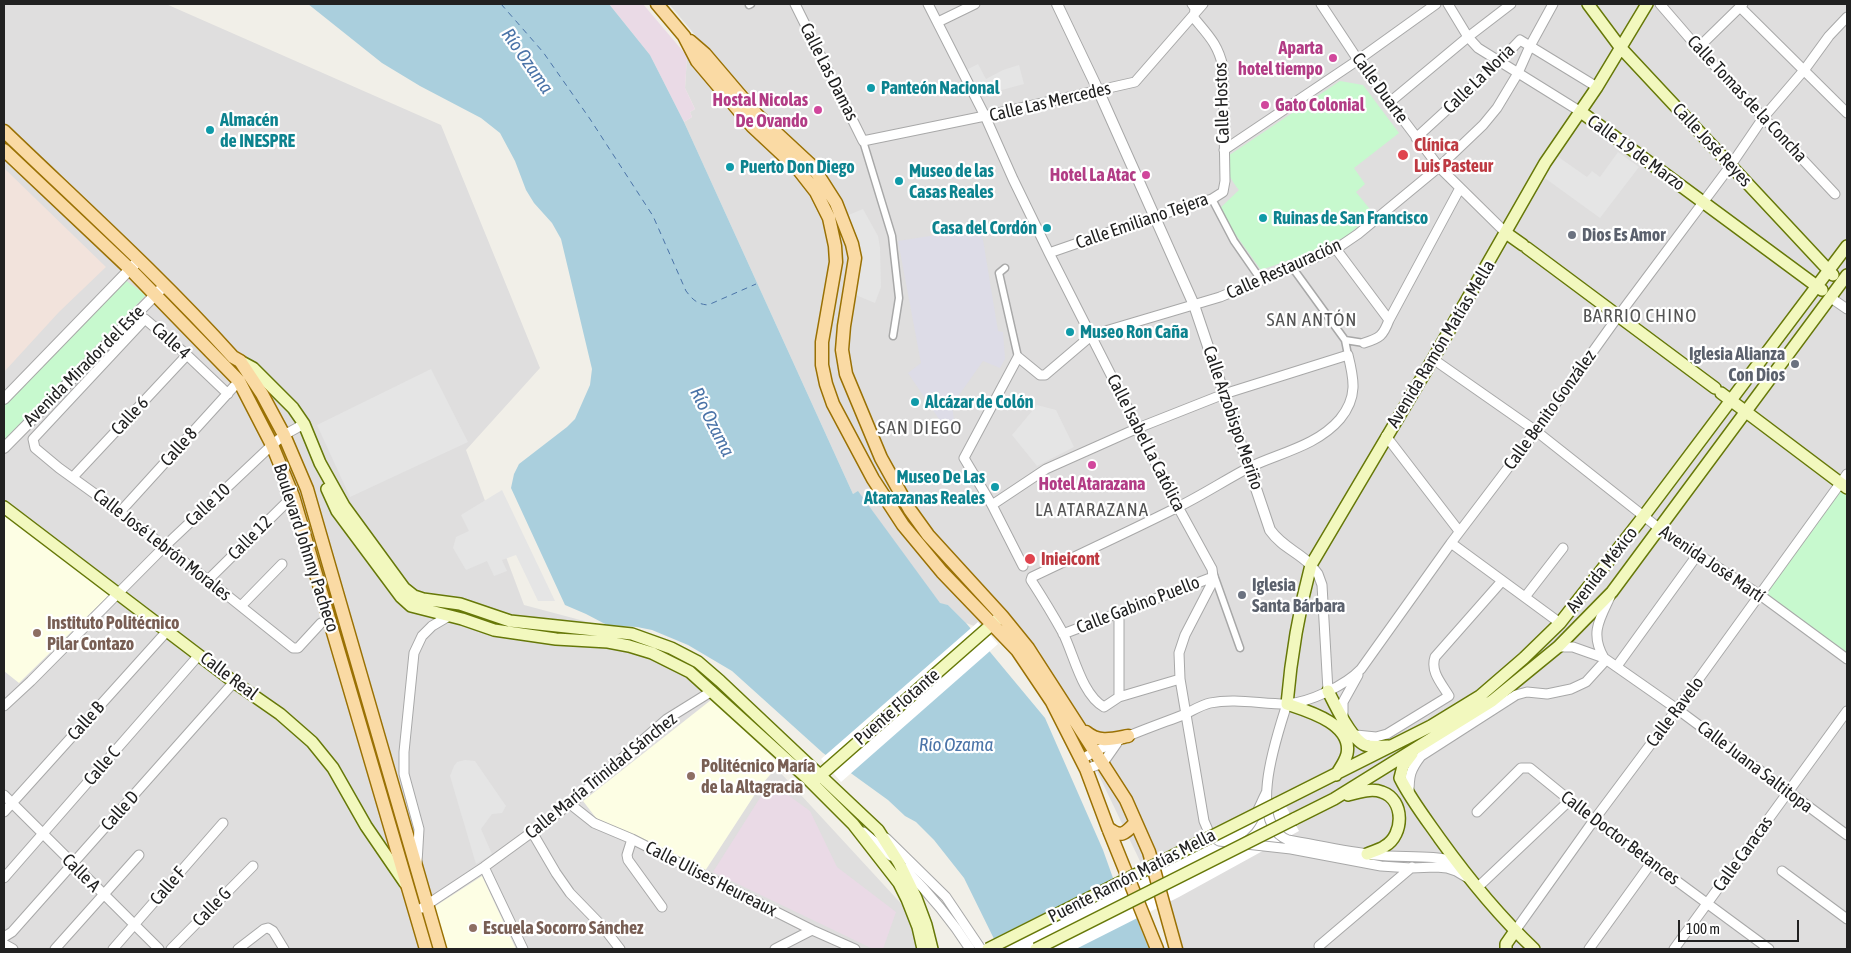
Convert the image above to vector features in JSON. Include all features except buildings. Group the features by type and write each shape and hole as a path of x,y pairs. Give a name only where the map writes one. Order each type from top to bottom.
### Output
{"main road":[{"path":"657,4 684,36 706,54 756,116 812,167 836,203 852,244 855,258 842,350 846,374 881,458 910,510 928,535 1002,616 1028,648 1126,800 1148,852 1176,949"},
{"name":"Calle José Reyes","path":"1588,4 1620,47 1829,270 1845,284"},
{"name":"Avenida Ramón Matías Mella","path":"1287,704 1288,683 1302,602 1311,565 1433,359 1545,163 1581,112 1647,4"},
{"path":"684,36 697,61 752,126 798,169 816,192 829,218 835,246 836,262 822,342 822,365 833,404 873,479 903,525 987,628 1017,650 1036,676 1084,764 1157,949"},
{"name":"Calle 19 de Marzo","path":"1581,112 1831,298"},
{"name":"Boulevard Johnny Pacheco","path":"4,131 140,259 233,357 240,361 262,394 284,435 307,489 417,868 426,949"},
{"name":"Boulevard Johnny Pacheco","path":"4,150 130,269 239,381 272,445 293,496 408,888 421,908 440,949"},
{"path":"1506,233 1619,315 1746,412 1845,482"},
{"name":"Avenida México","path":"1276,804 1431,726 1480,696 1524,658 1560,623 1643,517 1847,246"},
{"name":"Avenida México","path":"1294,819 1334,799 1492,701 1558,647 1612,592 1831,298 1845,284"},
{"path":"240,361 253,368 293,408 304,424 320,463 344,506 404,588 414,596 431,601 460,604 510,621 632,634 671,648 698,662 720,681 816,779 853,824 903,891 918,927 923,949"},
{"path":"320,463 322,477 337,511 401,597 411,606 506,633 556,639 608,642 637,648 683,668 700,680 878,830 899,863 916,898 932,949"},
{"name":"Calle Real","path":"4,507 234,682 280,714 312,742 333,768 366,826 408,888"},
{"name":"Puente Flotante","path":"816,779 1002,616"},
{"path":"1328,691 1347,726 1362,744 1393,746"},
{"path":"1287,704 1315,714 1332,724 1340,732 1347,745 1347,754 1336,775"},
{"path":"1079,725 1088,734 1105,741 1123,739"},
{"name":"Avenida México","path":"1414,751 1403,766 1400,778 1409,796 1477,888 1515,931 1534,949"},
{"path":"1334,799 1365,790 1381,791 1389,795 1395,802 1400,818 1395,836 1386,846 1367,854"},
{"name":"Puente Ramón Matías Mella","path":"988,949 1276,804"},
{"name":"Puente Ramón Matías Mella","path":"1036,949 1294,819"},
{"path":"1108,828 1115,834 1120,834 1127,832 1135,822"},
{"path":"916,898 926,889"},
{"name":"Calle Ravelo","path":"1504,947 1515,931"}],"street":[{"name":"Calle Las Damas","path":"795,4 863,141"},
{"name":"Calle Isabel La Católica","path":"928,4 985,116 1049,253 1213,573"},
{"path":"938,22 975,4"},
{"name":"Calle Arzobispo Meriño","path":"1057,4 1099,92 1153,217 1194,305 1270,530 1278,541 1304,558 1318,574 1322,585 1328,691"},
{"path":"1192,4 1195,8 1193,15"},
{"name":"Calle Las Mercedes","path":"863,141 1099,92 1135,82 1203,4"},
{"name":"Calle Duarte","path":"1321,4 1358,60 1439,167 1506,233"},
{"path":"1224,150 1358,60 1436,4"},
{"name":"Calle 19 de Marzo","path":"1448,4 1468,37 1478,48 1581,112"},
{"path":"1390,102 1468,37 1512,4"},
{"name":"Calle Restauración","path":"1018,358 1040,375 1045,375 1092,335 1194,305 1336,249 1358,234 1439,167 1483,125 1497,108 1518,73 1530,46 1553,4"},
{"name":"Calle Tomas de la Concha","path":"1660,4 1698,48 1835,194"},
{"path":"1698,48 1742,5 1847,114"},
{"name":"Calle Hostos","path":"1193,15 1215,43 1220,52 1223,67 1226,181"},
{"name":"Calle Benito González","path":"1084,764 1095,751 1186,714 1208,703 1228,701 1287,704 1297,702 1328,691 1361,670 1459,531 1536,431 1764,118 1805,69 1829,36 1847,17"},
{"name":"Calle La Noria","path":"1416,138 1500,61 1520,40 1597,87"},
{"path":"863,141 892,236 899,298 893,336"},
{"name":"Calle Emiliano Tejera","path":"1049,253 1212,199 1223,192 1226,181"},
{"path":"1345,340 1364,343 1379,338 1460,188"},
{"path":"1212,199 1234,241 1261,280"},
{"path":"1336,249 1389,320"},
{"name":"Avenida Mirador del Este","path":"4,399 140,259"},
{"path":"1180,679 1119,697 1104,707 1095,700 1081,679 1063,634 1031,580 1032,577 1178,507 1250,467 1304,445 1325,432 1340,419 1352,397 1354,388 1354,379 1345,340 1292,267"},
{"path":"1006,268 1000,273 1018,358 964,458 992,506 1023,566"},
{"name":"Avenida Mirador del Este","path":"4,448 165,285"},
{"path":"1831,298 1847,309"},
{"name":"Calle 4","path":"33,439 143,320 147,319 228,394"},
{"name":"Calle 6","path":"73,477 186,354"},
{"path":"992,506 1046,469 1138,428 1224,394 1348,355"},
{"name":"Avenida José Martí","path":"1433,359 1536,431 1660,530 1760,595 1847,660"},
{"name":"Calle 8","path":"120,512 239,381"},
{"name":"Calle 10","path":"4,706 164,546 272,445 284,435 304,424"},
{"path":"1386,436 1459,531"},
{"name":"Calle José Lebrón Morales","path":"33,439 35,448 296,648 321,623"},
{"name":"Calle Ravelo","path":"1515,931 1594,820 1845,482"},
{"name":"Calle 12","path":"208,580 293,496"},
{"path":"1451,543 1560,623"},
{"path":"1525,597 1563,548"},
{"path":"1617,666 1698,554"},
{"path":"241,606 282,564"},
{"path":"1213,573 1240,648"},
{"path":"1213,573 1212,583 1185,635 1179,653 1180,679 1204,821 1210,834 1219,841 1280,847 1381,866 1447,868 1469,878"},
{"name":"Calle Gabino Puello","path":"1063,634 1119,613 1213,573"},
{"path":"1356,735 1376,738 1387,734 1448,696 1434,672 1433,664 1435,658 1502,581"},
{"path":"1409,796 1409,777 1412,768 1421,756 1516,695 1527,692 1547,694 1571,689 1586,682 1605,658 1598,648 1596,637 1598,624 1612,592"},
{"path":"1119,613 1119,697"},
{"name":"Boulevard Johnny Pacheco","path":"417,868 419,830 404,774 404,752 414,654 422,636 432,626 450,616"},
{"name":"Calle B","path":"4,812 168,630"},
{"name":"Calle Juana Saltitopa","path":"1558,647 1573,647 1605,658 1847,835"},
{"name":"Calle C","path":"4,878 199,654"},
{"path":"1343,718 1343,702 1361,670"},
{"name":"Calle D","path":"4,937 12,932 234,682"},
{"name":"Calle María Trinidad Sánchez","path":"421,908 484,868 570,804 667,719 712,691"},
{"path":"1287,704 1272,757 1266,792 1268,818 1279,836 1288,840 1367,854 1421,858 1435,857 1456,862"},
{"name":"Calle Caracas","path":"1674,949 1847,711"},
{"path":"1084,764 1103,763 1123,739"},
{"name":"Calle Doctor Betances","path":"1477,812 1521,768 1530,768 1594,820 1769,949"},
{"path":"1219,841 1236,838 1251,825 1266,792"},
{"name":"Calle A","path":"4,795 160,949"},
{"path":"1477,888 1569,800"},
{"name":"Calle Ulises Heureaux","path":"570,804 594,823 812,930 855,949"},
{"name":"Calle F","path":"113,949 223,823"},
{"path":"853,824 926,889 970,949"},
{"path":"878,830 946,897 981,949"},
{"path":"532,832 570,893 603,927 620,949"},
{"path":"632,840 627,855 628,860 662,907"},
{"path":"55,949 139,855"},
{"path":"1319,946 1421,858"},
{"path":"1589,949 1651,863"},
{"name":"Calle G","path":"171,949 253,866"},
{"path":"484,868 523,949"},
{"path":"1782,871 1847,919"},
{"path":"238,949 268,928 273,931 284,949"},
{"path":"775,949 812,930"},
{"path":"4,944 13,949"}],"shaded area":[{"path":"4,4 166,4 441,125 540,368 466,450 524,605 659,641 907,910 926,949 4,949"},
{"path":"609,4 643,4 687,56 685,88 695,109 690,112 692,117 684,122 650,55"},
{"path":"669,4 1847,4 1847,949 1182,949 1039,650 966,623 948,605 940,604 858,492 853,494 684,122 692,117 690,112 695,109 685,88 687,56 706,48"},
{"path":"978,64 986,79 1003,70 1019,65 1024,84 998,91 995,81 985,86 986,92 978,94 966,70"},
{"path":"1618,152 1639,167 1600,218 1542,176 1557,156 1587,177 1592,171 1600,177"},
{"path":"4,168 106,267 59,312 4,372"},
{"path":"863,209 878,236 880,248 881,287 875,303 851,293 854,284 841,218"},
{"path":"981,228 998,331 1003,332 1005,359 1000,368 983,361 952,405 954,421 945,428 908,373 921,363 898,241"},
{"path":"431,369 468,442 350,497 317,425"},
{"path":"1037,405 1056,410 1074,447 1037,466 1012,435"},
{"path":"502,490 555,601 538,601 516,555 502,560 507,571 494,576 487,561 466,570 453,548 456,537 469,531 461,515"},
{"name":"Instituto Politécnico Pilar Contazo","path":"4,514 109,595 19,683 4,671"},
{"name":"Politécnico María de la Altagracia","path":"711,700 779,764 759,788 705,871 684,859 596,818 583,801"},
{"path":"465,760 475,761 506,806 502,813 492,814 481,829 492,854 476,864 450,776 457,762"},
{"path":"770,782 810,811 837,867 896,912 883,949 873,949 713,872"},
{"name":"Escuela Socorro Sánchez","path":"482,876 516,949 444,949 434,907"}],"green space":[{"path":"1340,81 1363,85 1399,133 1354,168 1365,184 1356,192 1373,213 1347,236 1312,252 1261,270 1218,210 1239,190 1229,174 1228,156"},
{"path":"125,280 146,295 4,441 4,402"},
{"path":"1840,483 1847,488 1847,659 1760,595"}],"water":[{"name":"Río Ozama","path":"308,4 609,4 650,55 684,122 853,494 858,491 940,603 948,605 966,623 1045,718 1103,850 1113,878 1137,919 1149,949 999,949 964,878 934,840 916,822 905,816 888,800 823,753 732,671 688,645 652,630 607,625 565,605 511,488 514,474 519,464 575,419 590,385 592,369 561,239 552,223 534,203 526,190 515,161 500,133 481,118 420,86 382,63"}],"pier":[{"path":"978,622 998,644 841,782 821,759"},
{"path":"1280,795 1299,831 1179,897 1076,949 973,949"}],"ferry route":[{"path":"501,4 543,52 590,119 653,216 686,291 691,297 698,303 708,305 756,284"}],"place":[{"name":"Aparta hotel tiempo","path":"1333,58"},
{"name":"Panteón Nacional","path":"871,88"},
{"name":"Gato Colonial","path":"1265,105"},
{"name":"Hostal Nicolas De Ovando","path":"818,110"},
{"name":"Almacén de INESPRE","path":"210,130"},
{"name":"Clínica Luis Pasteur","path":"1403,155"},
{"name":"Puerto Don Diego","path":"730,167"},
{"name":"Hotel La Atac","path":"1146,175"},
{"name":"Museo de las Casas Reales","path":"899,181"},
{"name":"Ruinas de San Francisco","path":"1263,218"},
{"name":"Casa del Cordón","path":"1047,228"},
{"name":"Dios Es Amor","path":"1572,235"},
{"name":"Museo Ron Caña","path":"1070,332"},
{"name":"Iglesia Alianza Con Dios","path":"1795,364"},
{"name":"Alcázar de Colón","path":"915,402"},
{"name":"Hotel Atarazana","path":"1092,465"},
{"name":"Museo De Las Atarazanas Reales","path":"995,487"},
{"name":"Inieicont","path":"1030,559"},
{"name":"Iglesia Santa Bárbara","path":"1242,595"},
{"name":"Instituto Politécnico Pilar Contazo","path":"37,633"},
{"name":"Politécnico María de la Altagracia","path":"691,776"},
{"name":"Escuela Socorro Sánchez","path":"473,928"}],"district":[{"name":"BARRIO CHINO","path":"1640,316"},
{"name":"SAN ANTÓN","path":"1312,320"},
{"name":"SAN DIEGO","path":"920,428"},
{"name":"LA ATARAZANA","path":"1092,510"}]}
